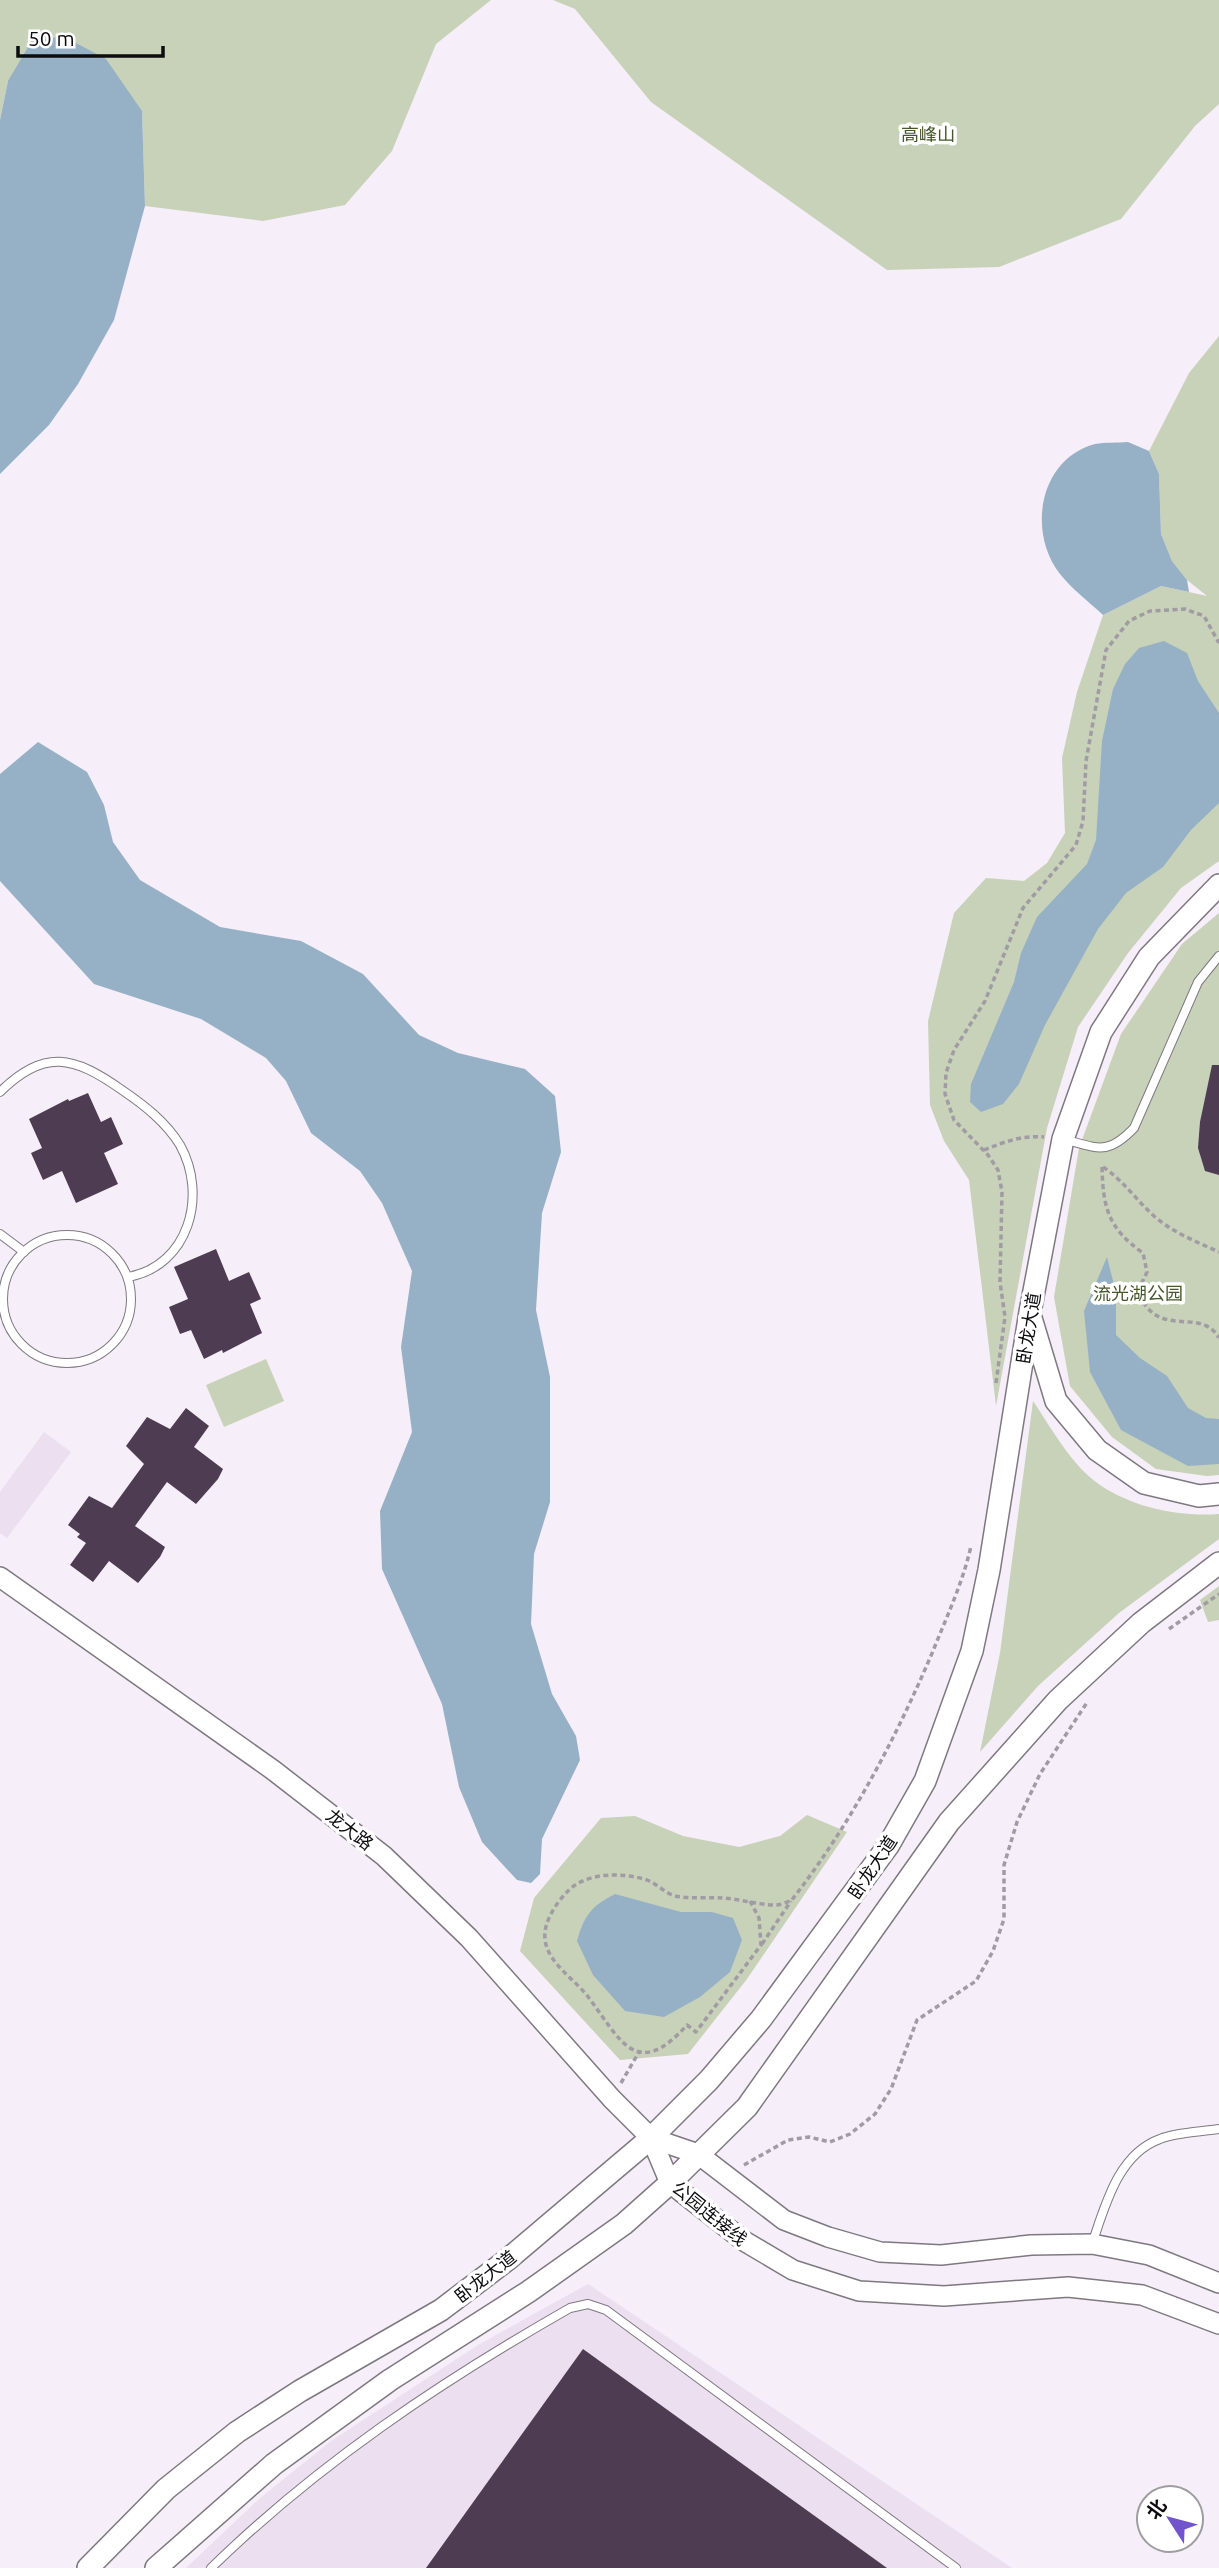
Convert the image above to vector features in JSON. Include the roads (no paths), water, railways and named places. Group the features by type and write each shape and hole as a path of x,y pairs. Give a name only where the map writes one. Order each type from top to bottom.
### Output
{"main road":[{"name":"卧龙大道","path":"88,2568 166,2489 237,2432 300,2391 441,2310 507,2260 651,2138 709,2080 785,1988 888,1846 925,1782 972,1651 989,1570 1030,1312 1063,1139 1101,1032 1149,957 1216,888"},
{"path":"1030,1312 1056,1401 1097,1450 1144,1483 1199,1496 1219,1494"},
{"name":"卧龙大道","path":"156,2568 274,2464 390,2380 517,2299 614,2232 670,2183 747,2107 790,2050 949,1822 1058,1700 1141,1623 1219,1563"}],"street":[{"name":"龙大路","path":"0,1577 273,1770 384,1856 469,1938 612,2099 651,2138"},
{"path":"651,2138 698,2154 784,2220 828,2237 880,2252 941,2255 1031,2245 1091,2244 1149,2255 1219,2283"},
{"name":"公园连接线","path":"651,2138 670,2183 744,2241 793,2270 859,2291 944,2296 1068,2287 1142,2295 1219,2324"}],"lane":[{"path":"1063,1139 1099,1148 1117,1145 1134,1128 1198,982 1219,957"},
{"path":"0,1092 16,1076 39,1064 52,1061 79,1064 127,1093 173,1135 187,1161 191,1178 193,1195 188,1228 181,1242 165,1261 143,1273 128,1277"},
{"path":"0,1234 24,1252"},
{"path":"55,1236 81,1236 106,1247 116,1256 128,1277 132,1306 129,1320 115,1343 93,1359 67,1364 29,1352 11,1331 6,1319 4,1292 6,1279 24,1252 55,1236"},
{"path":"1091,2244 1112,2189 1128,2162 1159,2139 1219,2129"},
{"path":"211,2568 266,2517 343,2453 419,2399 570,2308 588,2304 606,2310 956,2568"}],"water":[{"path":"63,36 106,59 142,111 145,206 114,320 78,384 49,425 0,474 0,120 8,81 31,42"},
{"path":"1128,442 1149,451 1159,474 1161,534 1172,561 1187,580 1189,592 1161,586 1103,615 1065,580 1050,557 1044,538 1044,499 1061,465 1076,452 1095,444"},
{"path":"1164,641 1187,653 1198,681 1219,713 1219,803 1191,830 1163,867 1126,893 1098,929 1045,1025 1019,1084 1003,1104 981,1112 970,1102 971,1084 1014,982 1021,953 1037,917 1087,864 1096,840 1102,741 1113,689 1125,664 1139,648"},
{"path":"38,742 87,772 104,805 113,842 140,880 220,927 301,941 363,974 419,1035 458,1053 525,1069 555,1096 561,1152 542,1213 536,1310 550,1377 550,1502 534,1554 531,1624 552,1694 576,1736 580,1760 542,1839 540,1874 531,1883 517,1880 482,1842 459,1787 442,1704 382,1569 380,1511 412,1432 401,1347 412,1271 382,1203 360,1171 311,1133 286,1081 266,1058 201,1019 94,984 0,881 0,774"},
{"path":"1107,1257 1116,1293 1116,1335 1140,1358 1167,1376 1188,1408 1206,1418 1219,1419 1219,1464 1188,1466 1121,1430 1090,1372 1084,1311"},
{"path":"615,1894 681,1912 712,1912 733,1918 742,1940 730,1972 700,1997 664,2017 625,2011 593,1975 577,1941 590,1913"}],"park label":[{"name":"高峰山","path":"928,134"},
{"name":"流光湖公园","path":"1138,1293"}]}
